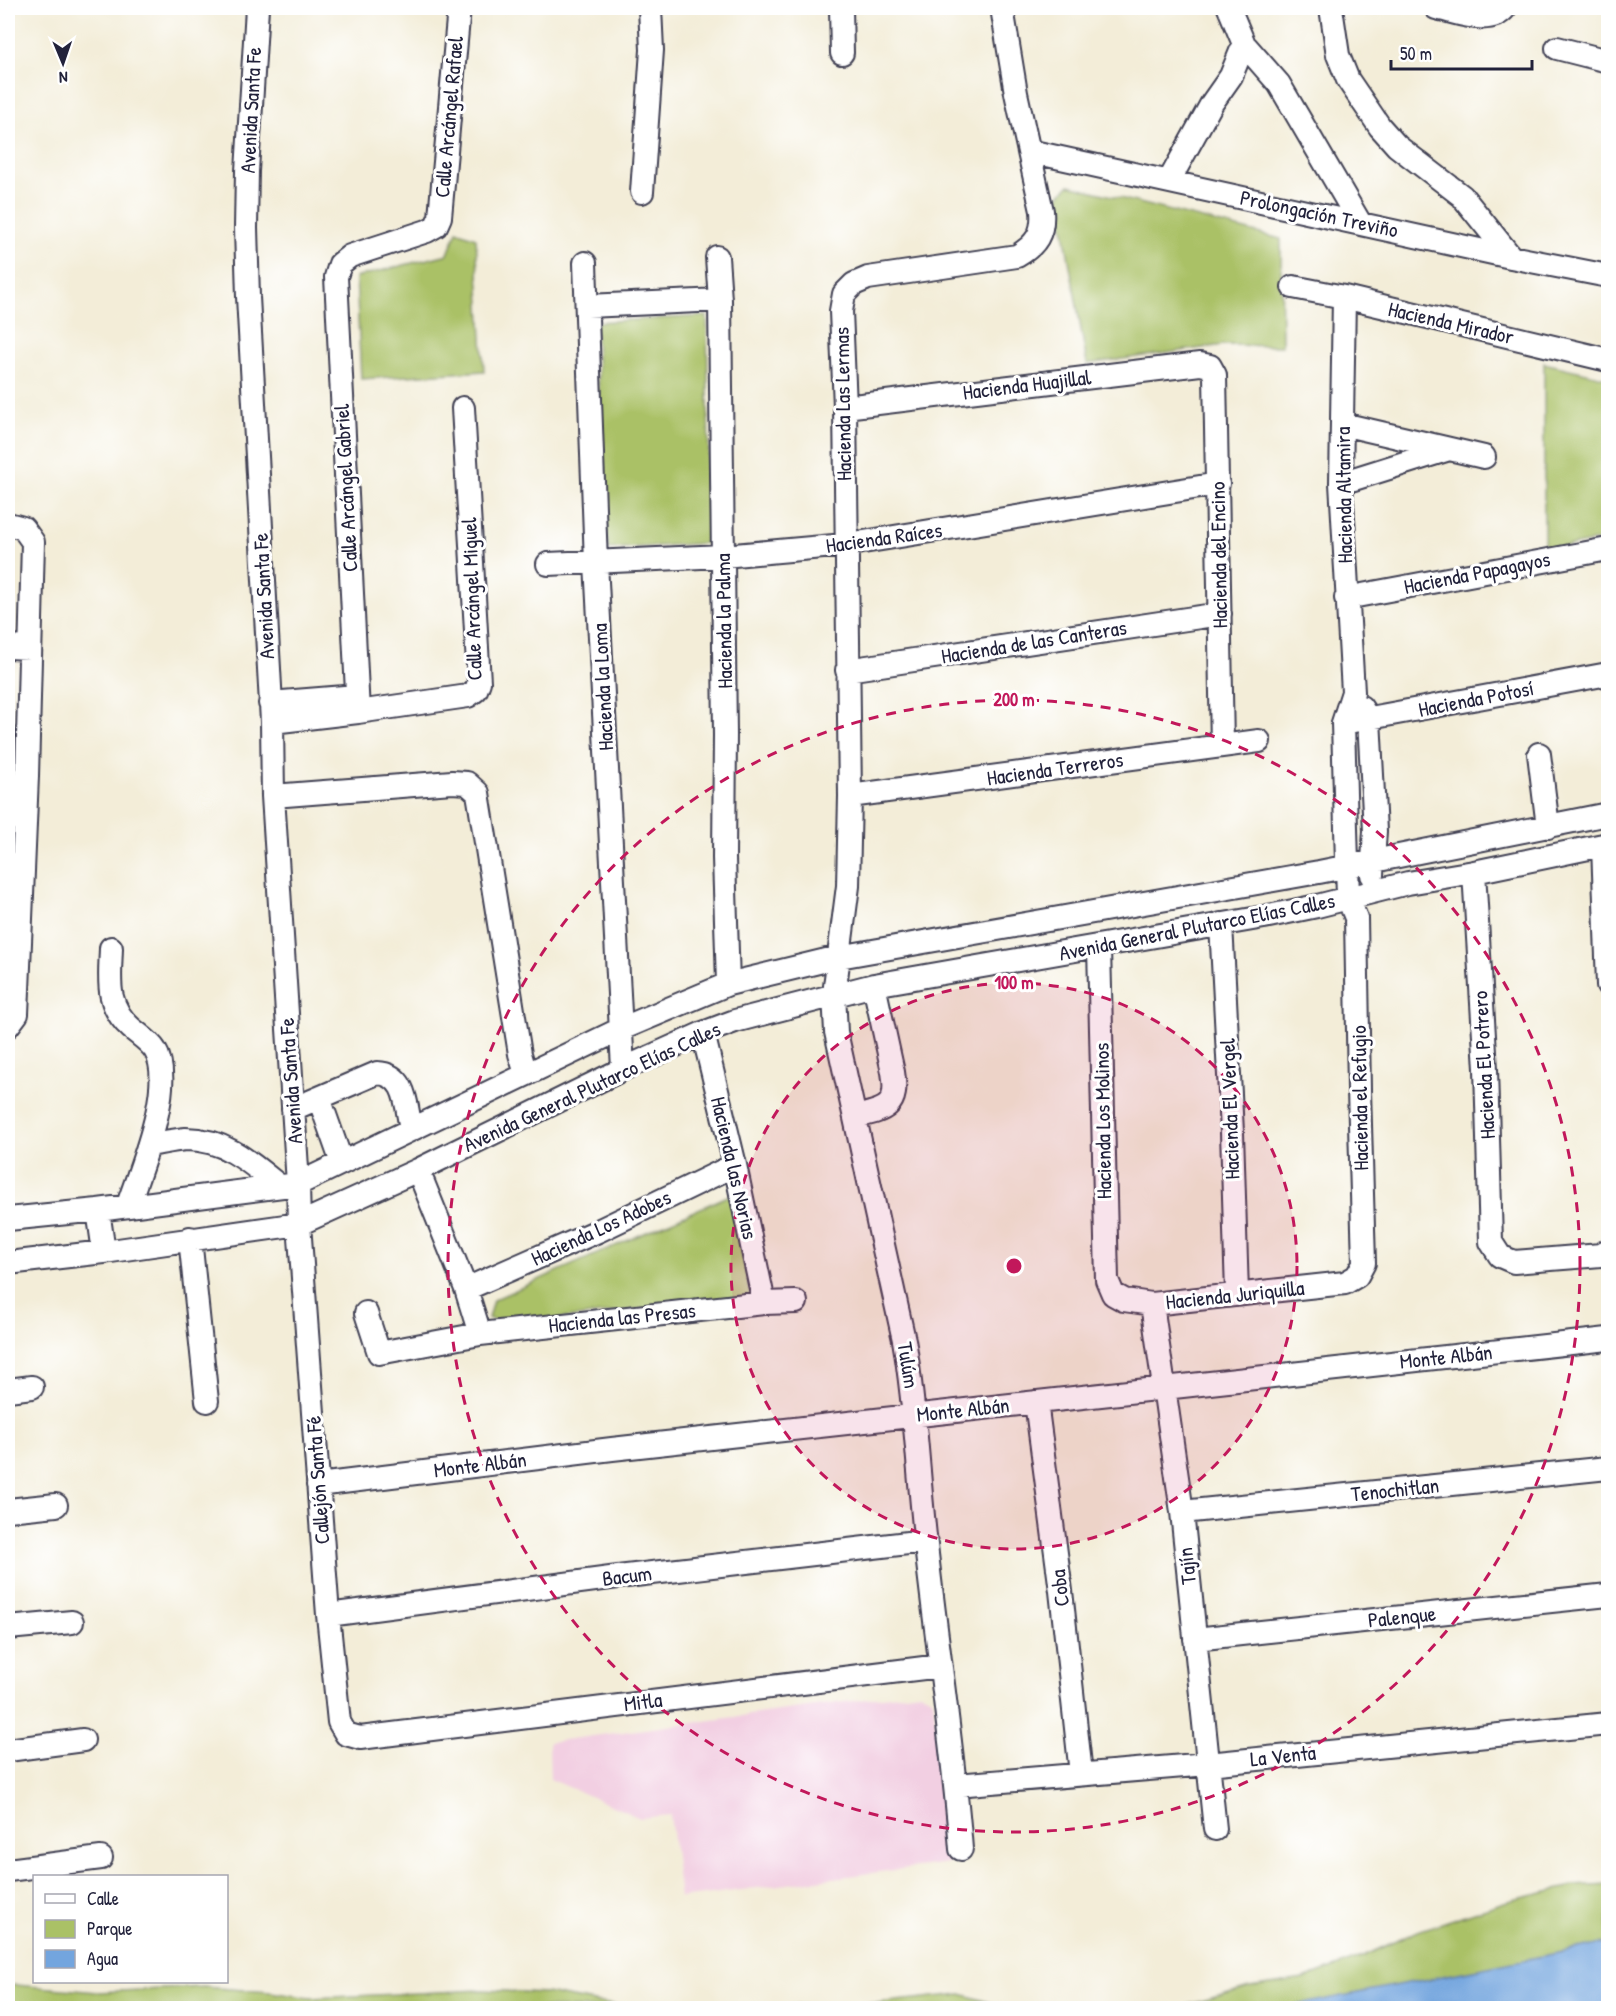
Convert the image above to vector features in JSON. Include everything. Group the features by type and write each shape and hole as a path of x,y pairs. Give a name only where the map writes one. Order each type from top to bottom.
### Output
{"street":[{"name":"Avenida Santa Fe","path":"257,8 246,228 271,712 273,796 293,1109 289,1185 298,1224"},
{"name":"Calle Arcángel Rafael","path":"340,264 350,256 427,231 435,226 440,218 459,8"},
{"path":"642,192 652,50 650,8"},
{"path":"841,8 842,53"},
{"name":"Hacienda Las Lermas","path":"834,994 848,886 850,796 841,311 844,294 854,284 868,278 1017,256 1031,247 1044,224 1002,8"},
{"path":"1229,8 1244,44 1279,84 1360,223"},
{"path":"1331,8 1338,55 1348,80 1380,127 1397,146 1462,196 1511,257"},
{"path":"1436,8 1476,17 1489,17 1501,13 1505,8"},
{"path":"1169,181 1212,103 1232,76 1244,44"},
{"path":"1557,48 1608,61"},
{"name":"Prolongación Treviño","path":"1029,151 1511,257 1608,276"},
{"name":"Hacienda la Palma","path":"717,257 720,300 725,735 724,858 728,984"},
{"name":"Hacienda la Loma","path":"585,263 596,563 623,1069"},
{"name":"Calle Arcángel Gabriel","path":"340,264 336,277 357,704"},
{"name":"Hacienda Mirador","path":"1293,287 1608,360"},
{"name":"Hacienda Altamira","path":"1344,297 1341,483 1353,692 1343,723 1348,866"},
{"path":"587,306 720,300"},
{"name":"Hacienda Huajillal","path":"844,407 1200,364 1210,366"},
{"name":"Hacienda del Encino","path":"1210,366 1215,375 1222,745"},
{"name":"Calle Arcángel Miguel","path":"271,712 468,696 476,690 479,682 464,408"},
{"path":"1342,424 1484,457"},
{"path":"1341,483 1448,450"},
{"name":"Hacienda Raíces","path":"548,564 723,556 845,545 1218,484"},
{"path":"8,524 23,528 33,542 30,648 17,776 12,1020"},
{"name":"Hacienda Papagayos","path":"1346,598 1608,549"},
{"name":"Hacienda de las Canteras","path":"848,670 1220,614"},
{"path":"8,647 30,648"},
{"name":"Hacienda Potosí","path":"1343,723 1608,674"},
{"name":"Hacienda Altamira","path":"1353,692 1369,719 1375,831 1371,892"},
{"name":"Hacienda Terreros","path":"850,796 1259,741"},
{"path":"1539,754 1548,827"},
{"path":"273,796 452,782 467,783 478,793 520,1054 526,1074"},
{"name":"Avenida General Plutarco Elías Calles","path":"8,1219 98,1210 289,1185 342,1163 621,1029 728,984 839,957 1348,866 1608,814"},
{"path":"1352,908 1371,892 1606,844 1608,985"},
{"name":"Hacienda el Refugio","path":"1348,866 1352,908 1364,1263 1357,1276"},
{"name":"Hacienda El Potrero","path":"1474,872 1486,1069 1491,1242 1500,1257 1514,1262 1601,1255 1608,1250"},
{"path":"1258,882 1264,917"},
{"name":"Avenida General Plutarco Elías Calles","path":"8,1263 104,1252 298,1224 418,1170 623,1069 703,1033 735,1021 834,994 1221,924 1352,908"},
{"name":"Hacienda El Vergel","path":"1221,924 1232,1132 1237,1294"},
{"name":"Hacienda Los Molinos","path":"1099,947 1107,1280 1113,1293"},
{"path":"111,948 110,990 116,1011 129,1027 152,1046 158,1059 162,1092 149,1145 128,1205"},
{"path":"855,1117 876,1113 888,1107 894,1099 896,1086 874,985"},
{"name":"Tulúm","path":"834,994 836,1032 904,1340 915,1415 925,1541 956,1785 961,1849"},
{"name":"Hacienda las Norias","path":"703,1033 765,1303"},
{"path":"293,1109 377,1073 387,1073 396,1079 403,1090 411,1129"},
{"path":"319,1098 342,1163"},
{"path":"149,1145 185,1139 211,1141 239,1154 289,1185"},
{"name":"Hacienda Los Adobes","path":"466,1289 598,1231 735,1165"},
{"path":"418,1170 466,1289 480,1334"},
{"path":"98,1210 104,1252"},
{"name":"Callejón Santa Fé","path":"298,1224 328,1615 339,1722 346,1734"},
{"path":"190,1238 207,1401"},
{"name":"Hacienda Juriquilla","path":"1113,1293 1124,1300 1152,1304 1345,1283 1357,1276"},
{"name":"Hacienda las Presas","path":"366,1313 380,1353 480,1334 765,1303 796,1302"},
{"name":"Tajín","path":"1152,1304 1182,1512 1215,1829"},
{"name":"Monte Albán","path":"318,1485 612,1449 1608,1339"},
{"path":"8,1390 32,1387"},
{"name":"Coba","path":"1036,1402 1081,1774"},
{"name":"Tenochitlan","path":"1182,1512 1608,1468"},
{"path":"8,1510 56,1505"},
{"name":"Bacum","path":"328,1615 630,1575 925,1541"},
{"name":"Palenque","path":"1195,1639 1608,1595"},
{"path":"8,1629 72,1622"},
{"name":"Mitla","path":"346,1734 360,1738 940,1666"},
{"name":"La Venta","path":"956,1785 1208,1764 1608,1724"},
{"path":"8,1750 83,1740"},
{"path":"8,1870 100,1858"}],"shaded area":[{"path":"920,1692 933,1699 948,1863 680,1898 670,1815 640,1818 550,1779 549,1742"}],"green space":[{"path":"1069,185 1281,239 1282,346 1224,345 1087,364 1058,197"},
{"path":"457,231 476,238 484,371 361,379 356,277 448,254"},
{"path":"707,316 710,543 608,549 595,322"},
{"path":"1544,363 1608,378 1608,539 1544,551"},
{"path":"730,1195 751,1297 505,1325 488,1318 493,1300"},
{"path":"1608,1884 1608,2008 1154,2008 1185,2006 1249,1987 1304,1979 1357,1959 1418,1931 1504,1902 1573,1886"},
{"path":"8,1986 98,1992 204,1987 311,1998 482,1990 546,1993 599,2003 646,2008 8,2008"},
{"path":"961,1994 1008,2008 702,2008 878,2003"}],"water":[{"path":"1608,1943 1608,2008 1282,2008"}]}
